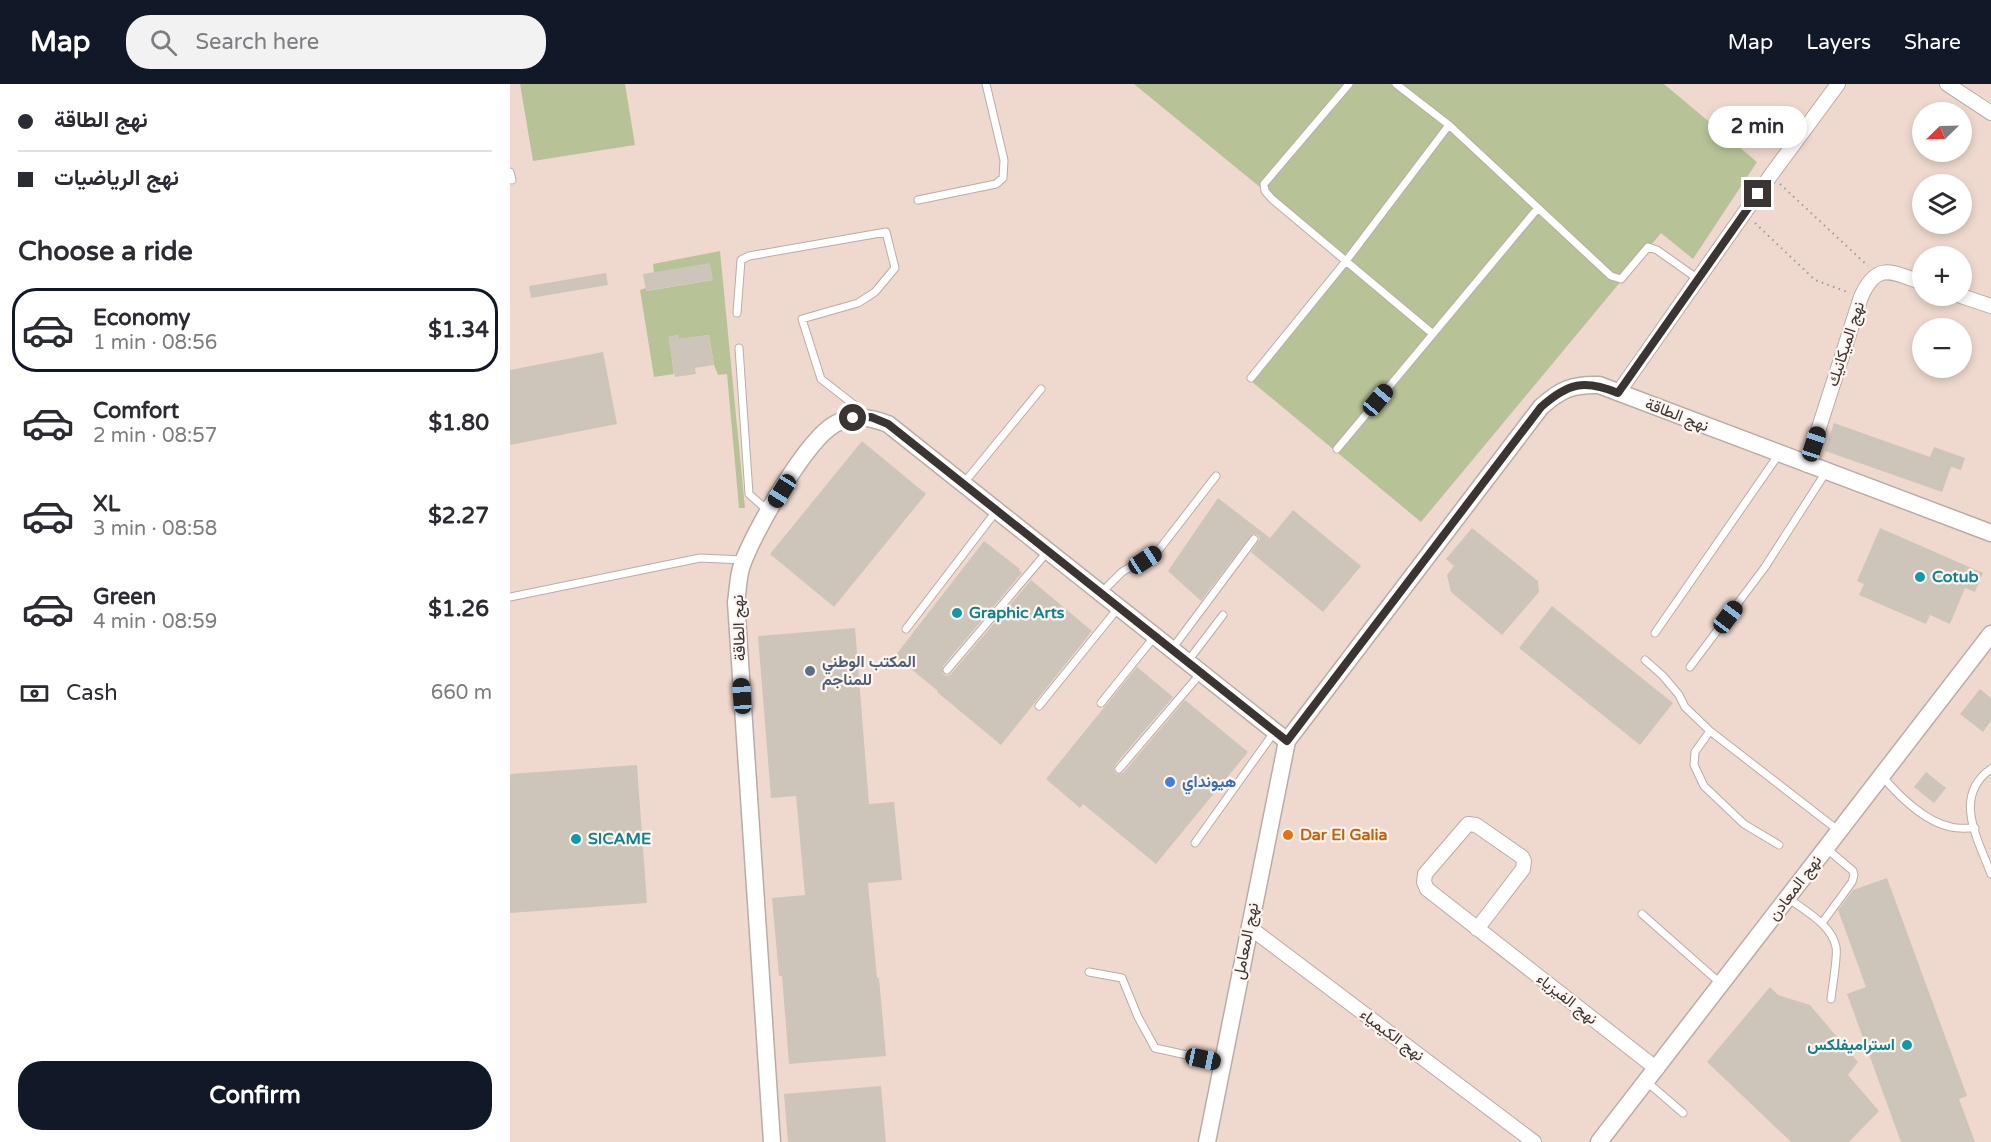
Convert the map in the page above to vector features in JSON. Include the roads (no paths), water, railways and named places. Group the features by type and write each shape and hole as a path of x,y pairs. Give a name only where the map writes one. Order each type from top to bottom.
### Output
{"street":[{"path":"1618,393 1771,175 1838,84"},
{"path":"1947,84 1991,113"},
{"name":"نهج الميكانيك","path":"1807,465 1867,284 1876,274 1888,271 1912,279"},
{"path":"1972,300 1991,306"},
{"name":"نهج الطاقة","path":"1281,736 1541,407 1556,394 1571,387 1585,384 1599,385 1991,533"},
{"path":"871,417 888,424 1281,736"},
{"name":"نهج الطاقة","path":"772,1142 736,602 740,568 751,542 806,451 835,424 853,418 871,417"},
{"name":"نهج المعادن","path":"1599,1142 1991,634"},
{"name":"نهج المعامل","path":"1207,1142 1249,927 1281,736"},
{"name":"نهج الفيزياء","path":"1478,929 1523,869 1524,861 1522,857 1476,825 1468,824 1425,874 1424,882 1427,889 1652,1075"},
{"name":"نهج الكيمياء","path":"1249,927 1534,1142"}],"lane":[{"path":"918,200 996,184 1003,178 1004,160 986,84"},
{"path":"1348,84 1264,184 1265,191 1433,334"},
{"path":"1396,84 1449,125 1611,276 1621,279 1648,247 1657,250 1698,279"},
{"path":"1251,378 1346,261 1449,125"},
{"path":"1337,449 1538,208"},
{"path":"737,313 741,260 749,256 886,232 895,268 875,292 858,303 802,319 821,379 871,417"},
{"path":"739,348 749,494 769,511"},
{"path":"963,484 1041,389"},
{"path":"1655,633 1779,454"},
{"path":"1690,667 1765,567 1826,472"},
{"path":"1101,593 1122,572 1158,551 1216,477"},
{"path":"906,629 997,510"},
{"path":"1172,649 1254,539"},
{"path":"947,670 1048,551"},
{"path":"510,597 700,558 744,560"},
{"path":"1039,706 1119,607"},
{"path":"1187,662 1223,615"},
{"path":"1101,704 1155,636"},
{"path":"1645,660 1663,676 1685,706 1710,731 1839,831"},
{"path":"1119,770 1201,673"},
{"path":"1710,731 1695,752 1694,765 1704,786 1744,824 1779,845"},
{"path":"1195,843 1281,736"},
{"path":"1991,769 1984,774 1972,790 1969,808 1991,874"},
{"path":"1882,776 1898,795 1934,822 1952,828 1975,828"},
{"path":"1822,923 1852,882 1854,875 1853,871 1826,848"},
{"path":"1788,898 1822,923 1830,933 1836,947 1831,999"},
{"path":"1642,914 1722,985"},
{"path":"1089,972 1122,978 1138,1017 1155,1048 1222,1063"},
{"path":"1652,1075 1683,1113"}],"place":[{"name":"Cotub","path":"1920,577"},
{"name":"Graphic Arts","path":"957,613"},
{"name":"المكتب الوطني للمناجم","path":"810,671"},
{"name":"هيونداي","path":"1170,782"},
{"name":"Dar El Galia","path":"1288,835"},
{"name":"SICAME","path":"576,839"},
{"name":"استراميفلكس","path":"1907,1045"}]}
